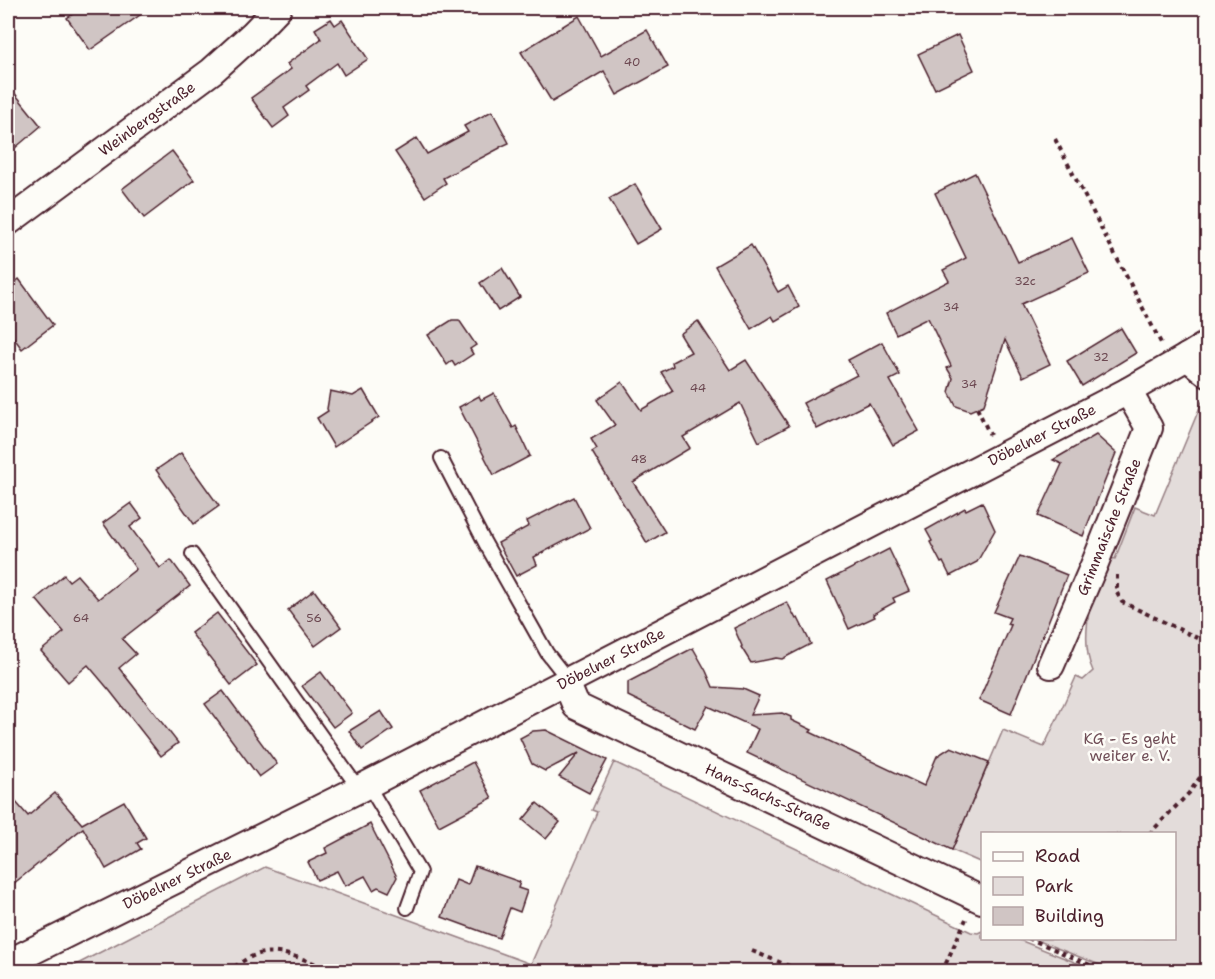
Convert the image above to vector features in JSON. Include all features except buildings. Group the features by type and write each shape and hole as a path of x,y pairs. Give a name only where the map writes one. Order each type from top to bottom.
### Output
{"street":[{"name":"Weinbergstraße","path":"8,222 212,70 253,34 278,8"},
{"path":"1189,355 1208,374"},
{"name":"Döbelner Straße","path":"8,963 364,787 1128,391 1189,355"},
{"name":"Grimmaische Straße","path":"1051,665 1149,428 1128,391"},
{"name":"Hans-Sachs-Straße","path":"567,681 576,706 979,898"}],"lane":[{"path":"441,458 485,543 547,653 567,681"},
{"path":"192,554 364,787 420,873 407,908"}],"path":[{"path":"1055,139 1189,355"},
{"path":"976,408 980,415"},
{"path":"1100,550 1113,559 1118,579 1117,592 1122,602 1208,643"},
{"path":"1151,832 1189,793 1208,766"},
{"path":"942,972 979,898"},
{"path":"1030,940 1106,972"},
{"path":"752,951 804,972"},
{"path":"227,972 257,954 271,952 286,954 335,972"}],"green space":[{"name":"KG - Es geht weiter e. V.","path":"1202,402 1207,405 1207,971 1115,971 1037,940 1176,940 1176,832 981,832 981,863 952,850 1003,730 1044,747 1076,677 1083,680 1093,671 1088,656 1087,631 1090,606 1096,588 1109,558 1115,559 1135,507 1155,515"},
{"path":"614,762 971,932 981,932 981,940 1020,940 1097,971 64,971 265,867 531,964 597,812 592,810"}]}
